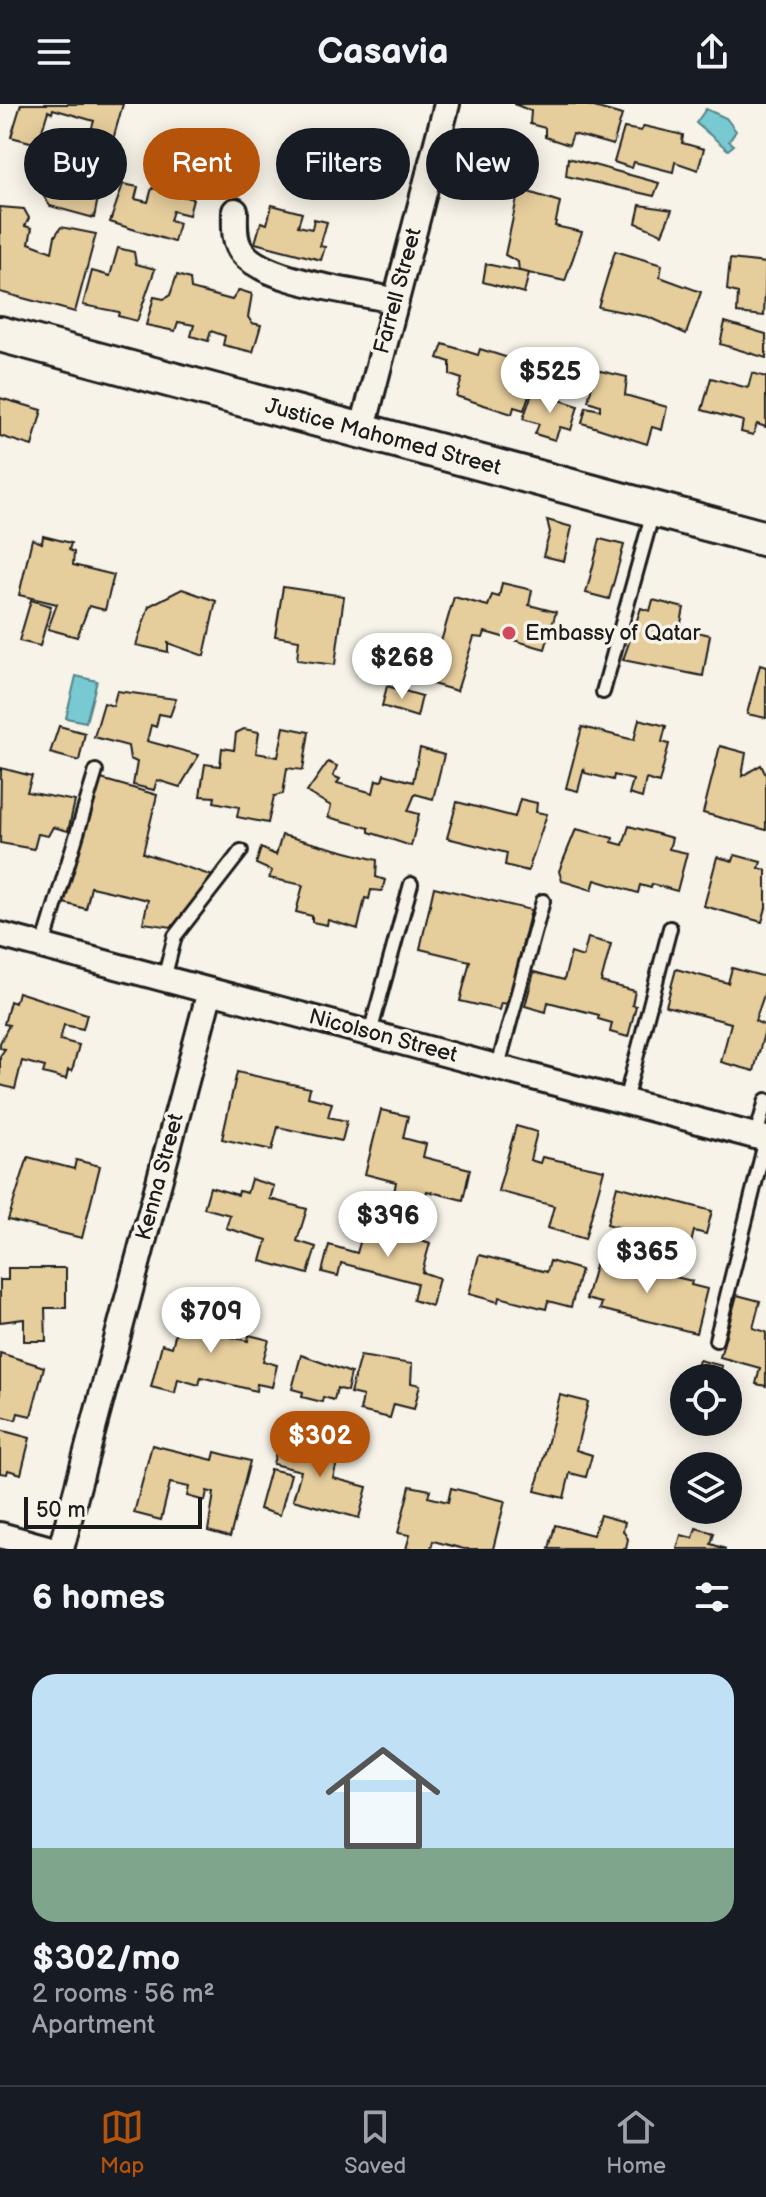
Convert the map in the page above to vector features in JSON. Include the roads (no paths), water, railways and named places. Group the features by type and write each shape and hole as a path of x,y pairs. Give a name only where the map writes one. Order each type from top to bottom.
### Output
{"main road":[{"name":"Justice Mahomed Street","path":"0,334 766,539"}],"street":[{"name":"Farrell Street","path":"362,431 447,104"},
{"path":"235,211 235,233 241,251 257,265 282,275 396,301"},
{"name":"Nicolson Street","path":"0,935 763,1138"},
{"name":"Kenna Street","path":"61,1549 210,991"},
{"path":"0,1535 51,1549"}],"lane":[{"path":"603,692 654,509"},
{"path":"43,946 96,771"},
{"path":"164,979 175,936 241,851"},
{"path":"370,1033 411,884"},
{"path":"498,1066 543,901"},
{"path":"625,1101 670,928"},
{"path":"716,1340 763,1138 766,1100"}],"water":[{"path":"706,109 726,118 736,131 729,141 734,145 728,150 696,123"},
{"path":"76,676 97,681 86,722 66,718"}],"place":[{"name":"Embassy of Qatar","path":"509,633"}]}
